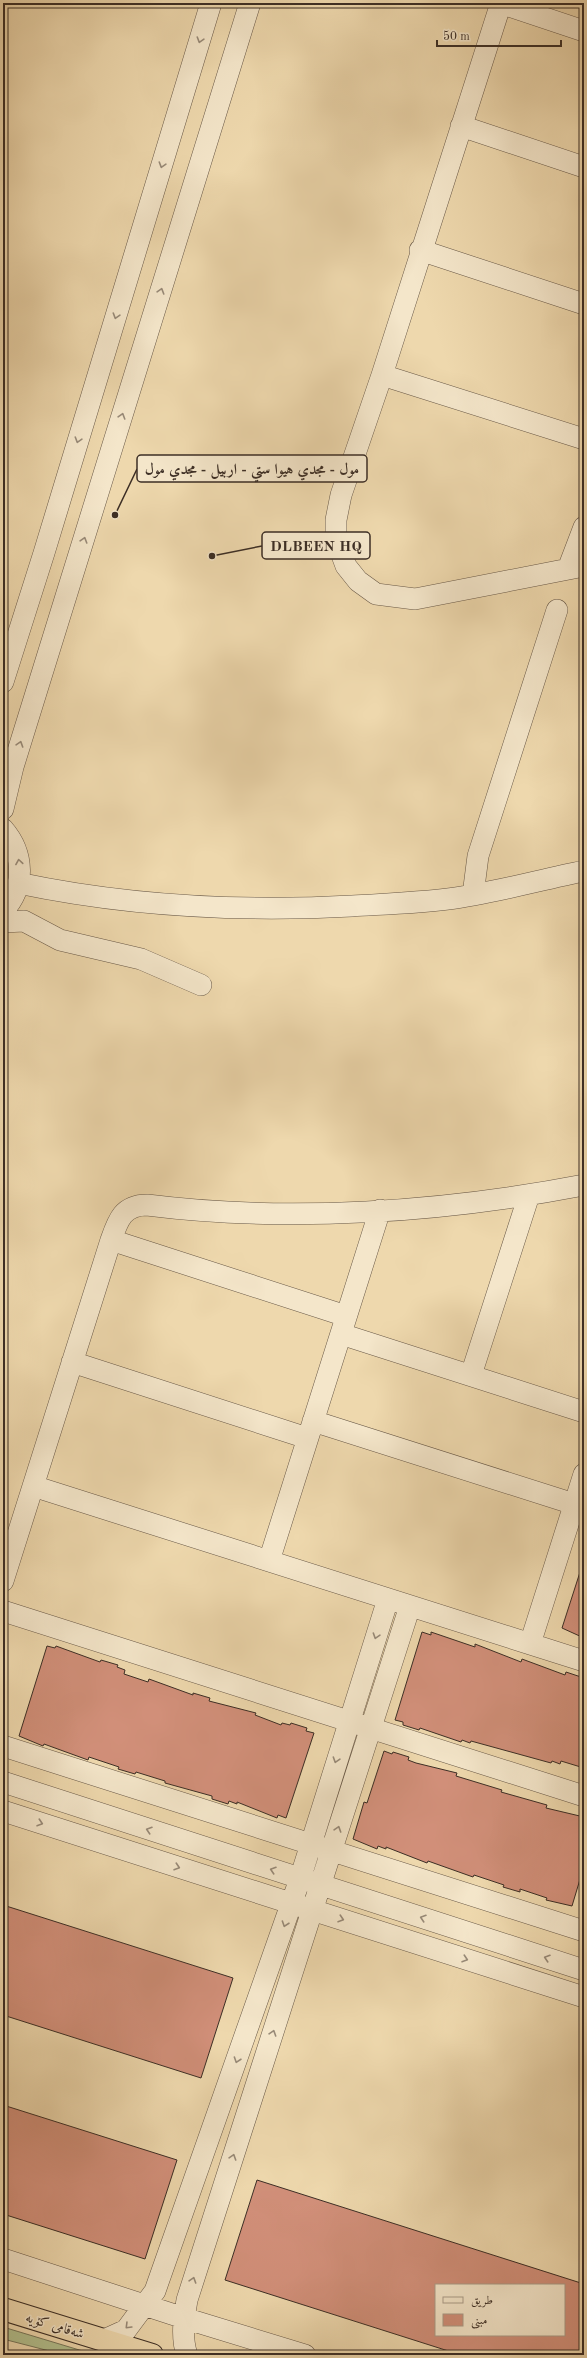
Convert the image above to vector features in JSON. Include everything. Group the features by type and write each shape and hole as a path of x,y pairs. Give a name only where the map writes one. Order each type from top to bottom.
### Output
{"highway":[{"name":"شەقامی کۆیە","path":"3,2309 152,2355"}],"street":[{"path":"3,682 30,599 211,3"},
{"path":"3,809 13,766 250,3"},
{"path":"584,31 500,3 420,250 382,375 341,495 336,520 336,539 346,566 358,581 376,594 415,599 576,567 584,527"},
{"path":"461,126 584,167"},
{"path":"420,250 584,304"},
{"path":"382,375 584,438"},
{"path":"44,553 77,562"},
{"path":"30,599 63,607"},
{"path":"473,895 478,856 557,610"},
{"path":"3,829 17,850 20,866 18,883 9,904 3,911"},
{"path":"18,883 130,901 226,907 309,908 380,905 473,895 584,871"},
{"path":"3,922 24,921 60,940 142,959 201,985"},
{"path":"3,1581 111,1240 122,1214 132,1206 140,1205 242,1212 380,1210 447,1206 529,1195 584,1185"},
{"path":"471,1376 529,1195"},
{"path":"268,1561 380,1210"},
{"path":"111,1240 344,1325 471,1376 584,1412"},
{"path":"72,1362 310,1429 576,1517"},
{"path":"530,1644 576,1517 584,1474"},
{"path":"33,1486 584,1661"},
{"path":"104,2340 126,2330 155,2291 292,1904 388,1599"},
{"path":"187,2355 184,2346 184,2318 187,2300 410,1606"},
{"path":"3,1611 584,1796"},
{"path":"3,1746 310,1843 584,1932"},
{"path":"3,1782 584,1970"},
{"path":"3,1811 584,1997"},
{"path":"3,2259 184,2318 305,2355"}],"green space":[{"path":"3,2327 96,2355 65,2355 3,2339"}],"building":[{"path":"581,1569 584,1570 584,1638 562,1628"},
{"path":"422,1632 431,1635 431,1632 475,1647 475,1644 521,1662 522,1659 565,1675 566,1672 584,1678 584,1768 561,1761 560,1764 552,1761 551,1763 471,1741 470,1743 462,1740 461,1742 420,1728 419,1730 403,1725 403,1722 395,1720"},
{"path":"47,1646 55,1648 56,1646 100,1662 101,1660 118,1665 117,1667 125,1670 124,1674 148,1682 149,1679 193,1695 193,1693 210,1698 209,1701 256,1713 255,1715 281,1725 282,1723 290,1725 291,1723 307,1728 306,1731 314,1733 286,1818 278,1815 277,1818 237,1802 237,1804 229,1801 228,1804 212,1799 212,1796 165,1783 165,1781 136,1772 135,1774 118,1769 119,1767 89,1757 88,1760 44,1744 43,1746 19,1736"},
{"path":"384,1751 409,1757 408,1760 416,1763 457,1773 456,1776 502,1790 501,1792 547,1805 546,1808 584,1817 584,1866 572,1906 546,1900 547,1898 520,1889 520,1892 503,1887 504,1885 474,1875 473,1877 428,1861 427,1863 386,1847 386,1849 378,1846 377,1849 353,1839 364,1802 367,1803"},
{"path":"3,1905 233,1978 201,2078 3,2015"},
{"path":"3,2105 177,2160 145,2259 3,2214"},
{"path":"257,2180 584,2284 584,2355 461,2355 225,2280"}],"place":[{"name":"مول - مجدي هيوا ستي - اربيل - مجدي مول","path":"115,515"},
{"name":"DLBEEN HQ","path":"212,556"}]}
